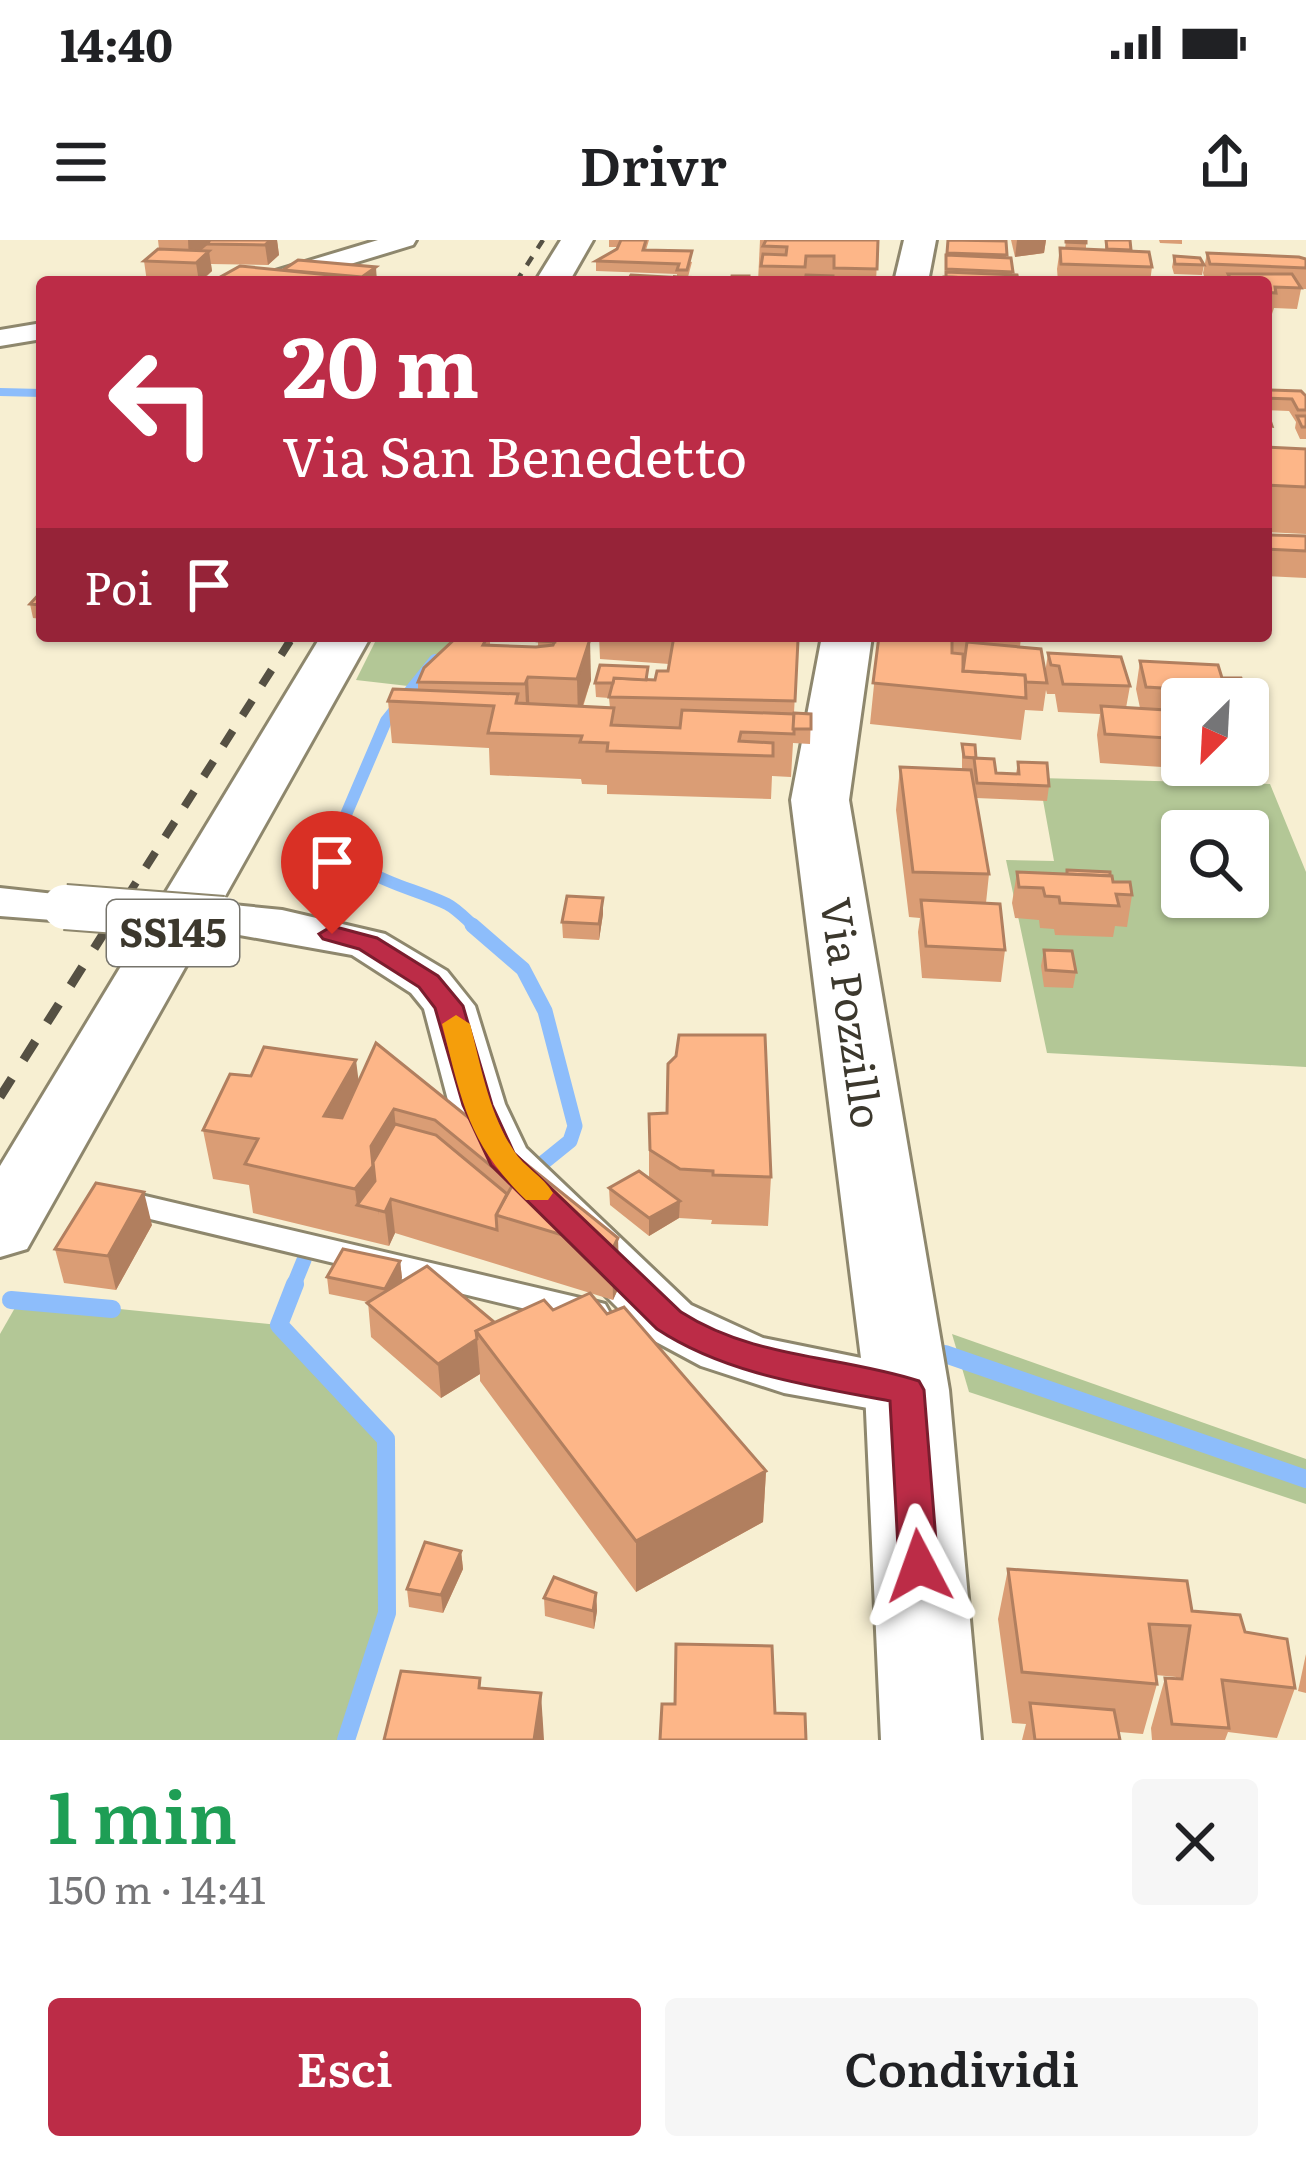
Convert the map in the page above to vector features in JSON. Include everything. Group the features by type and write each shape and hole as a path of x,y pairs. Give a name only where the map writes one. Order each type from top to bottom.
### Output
{"main road":[{"path":"556,276 577,240"},
{"path":"912,276 920,240"},
{"name":"SS145","path":"0,1230 343,642"},
{"name":"Via Pozzillo","path":"847,642 820,800 907,1390 932,1740"}],"street":[{"path":"284,276 404,240"},
{"path":"0,338 36,332"},
{"path":"0,902 223,919 298,928 368,944 429,982 449,1006 477,1105 502,1158 669,1321 697,1339 784,1368 907,1390"}],"lane":[{"path":"109,1198 697,1339"}],"green space":[{"path":"375,642 458,642 408,686 356,680"},
{"path":"1039,778 1161,781 1161,786 1270,784 1306,872 1306,1067 1047,1053 1006,860 1054,861"},
{"path":"20,1299 279,1325 386,1439 387,1613 346,1740 0,1740 0,1334"},
{"path":"952,1334 1306,1459 1306,1504 969,1392"}],"building":[{"path":"210,240 271,240 265,245 207,244"},
{"path":"621,240 646,240 643,250 692,251 687,270 677,270 679,264 596,261 617,249"},
{"path":"766,240 878,240 877,269 834,268 834,256 806,256 805,267 761,266 763,254 786,255 787,247 763,246"},
{"path":"948,240 1006,241 1007,255 947,253"},
{"path":"1106,240 1130,240 1131,250 1107,249"},
{"path":"1060,248 1149,252 1152,267 1061,264"},
{"path":"158,249 209,251 196,263 144,261"},
{"path":"1207,253 1299,257 1306,259 1306,268 1210,264"},
{"path":"946,255 1011,258 1013,272 946,269"},
{"path":"1174,256 1200,258 1204,265 1175,264"},
{"path":"298,260 376,267 363,276 283,270"},
{"path":"240,266 340,276 222,276"},
{"path":"946,272 1017,276 946,276"},
{"path":"1292,274 1301,288 1275,287 1276,293 1272,293 1272,276 1229,276"},
{"path":"1272,390 1301,391 1306,410 1298,410 1292,399 1272,398"},
{"path":"1272,447 1306,449 1306,487 1272,485"},
{"path":"1272,535 1306,536 1306,551 1272,549"},
{"path":"452,642 536,647 589,642 577,679 528,677 525,684 418,682 424,668"},
{"path":"673,642 798,642 795,701 609,697 614,678 655,680 657,671 668,671"},
{"path":"878,642 952,642 952,653 963,654 963,671 1025,675 1026,698 873,683"},
{"path":"967,642 1041,649 1047,683 1026,682 1025,675 963,671"},
{"path":"1048,653 1121,657 1130,686 1063,684 1059,666 1051,665"},
{"path":"1140,661 1218,665 1222,678 1161,678 1161,688 1146,687"},
{"path":"600,665 648,667 646,680 614,678 613,683 595,683"},
{"path":"393,689 518,694 516,703 614,708 611,725 680,728 682,710 794,714 794,734 741,732 739,741 773,743 773,756 607,751 608,743 580,742 582,736 488,733 494,706 388,701"},
{"path":"1101,706 1161,710 1161,738 1105,734"},
{"path":"794,713 811,714 811,729 793,729"},
{"path":"962,744 975,745 976,758 964,757"},
{"path":"974,758 994,759 996,773 1019,774 1018,762 1047,763 1049,786 977,783"},
{"path":"900,767 971,770 989,874 913,872"},
{"path":"1067,870 1110,872 1110,876 1067,874"},
{"path":"1017,872 1112,876 1113,882 1130,882 1132,895 1116,894 1119,906 1060,903 1059,897 1045,896 1043,888 1019,887"},
{"path":"567,896 603,898 599,924 562,922"},
{"path":"921,900 1000,904 1005,950 926,946"},
{"path":"1044,950 1072,951 1076,972 1046,970"},
{"path":"679,1035 765,1035 771,1177 680,1169 650,1150 649,1114 667,1113 668,1064 676,1056"},
{"path":"376,1043 618,1238 612,1250 496,1215 513,1184 435,1120 394,1109 371,1146 373,1166 355,1189 245,1164 258,1139 203,1130 230,1074 251,1076 264,1047 356,1060 324,1116 342,1118"},
{"path":"395,1124 436,1135 507,1194 496,1215 497,1230 391,1199 385,1212 357,1205 375,1181 373,1162"},
{"path":"639,1171 680,1201 649,1218 609,1188"},
{"path":"96,1183 144,1192 108,1256 55,1249"},
{"path":"343,1249 400,1261 385,1289 327,1277"},
{"path":"427,1266 494,1322 476,1331 477,1339 438,1364 367,1303"},
{"path":"590,1293 607,1314 624,1307 766,1471 636,1541 476,1331 544,1300 553,1310"},
{"path":"425,1542 461,1551 441,1595 407,1589"},
{"path":"1008,1569 1187,1581 1192,1611 1240,1615 1245,1632 1287,1639 1295,1688 1222,1680 1229,1728 1172,1724 1165,1678 1182,1679 1190,1626 1149,1624 1157,1684 1022,1672"},
{"path":"554,1577 596,1593 593,1611 544,1598"},
{"path":"676,1644 772,1646 775,1713 805,1714 806,1740 660,1740 662,1704 675,1704"},
{"path":"401,1671 480,1678 479,1688 541,1693 534,1740 384,1740"},
{"path":"1030,1703 1114,1710 1120,1740 1035,1740"}],"waterway":[{"path":"0,392 36,393"},
{"path":"435,660 386,721 336,838 371,873 447,904 476,928"},
{"path":"472,925 523,969 545,1011 575,1126 570,1141 544,1162"},
{"path":"293,1287 304,1260"},
{"path":"295,1284 279,1325 386,1439 387,1613 346,1740"},
{"path":"11,1300 112,1309"},
{"path":"945,1354 1306,1479"}],"railway":[{"path":"520,276 543,240"},
{"path":"107,928 289,642"},
{"path":"0,1097 109,925"}],"slow traffic":[{"path":"456,1024 477,1105 502,1158 537,1193"}],"route":[{"path":"332,934 368,944 429,982 449,1006 477,1105 502,1158 669,1321 697,1339 784,1368 907,1390 919,1566"}]}
